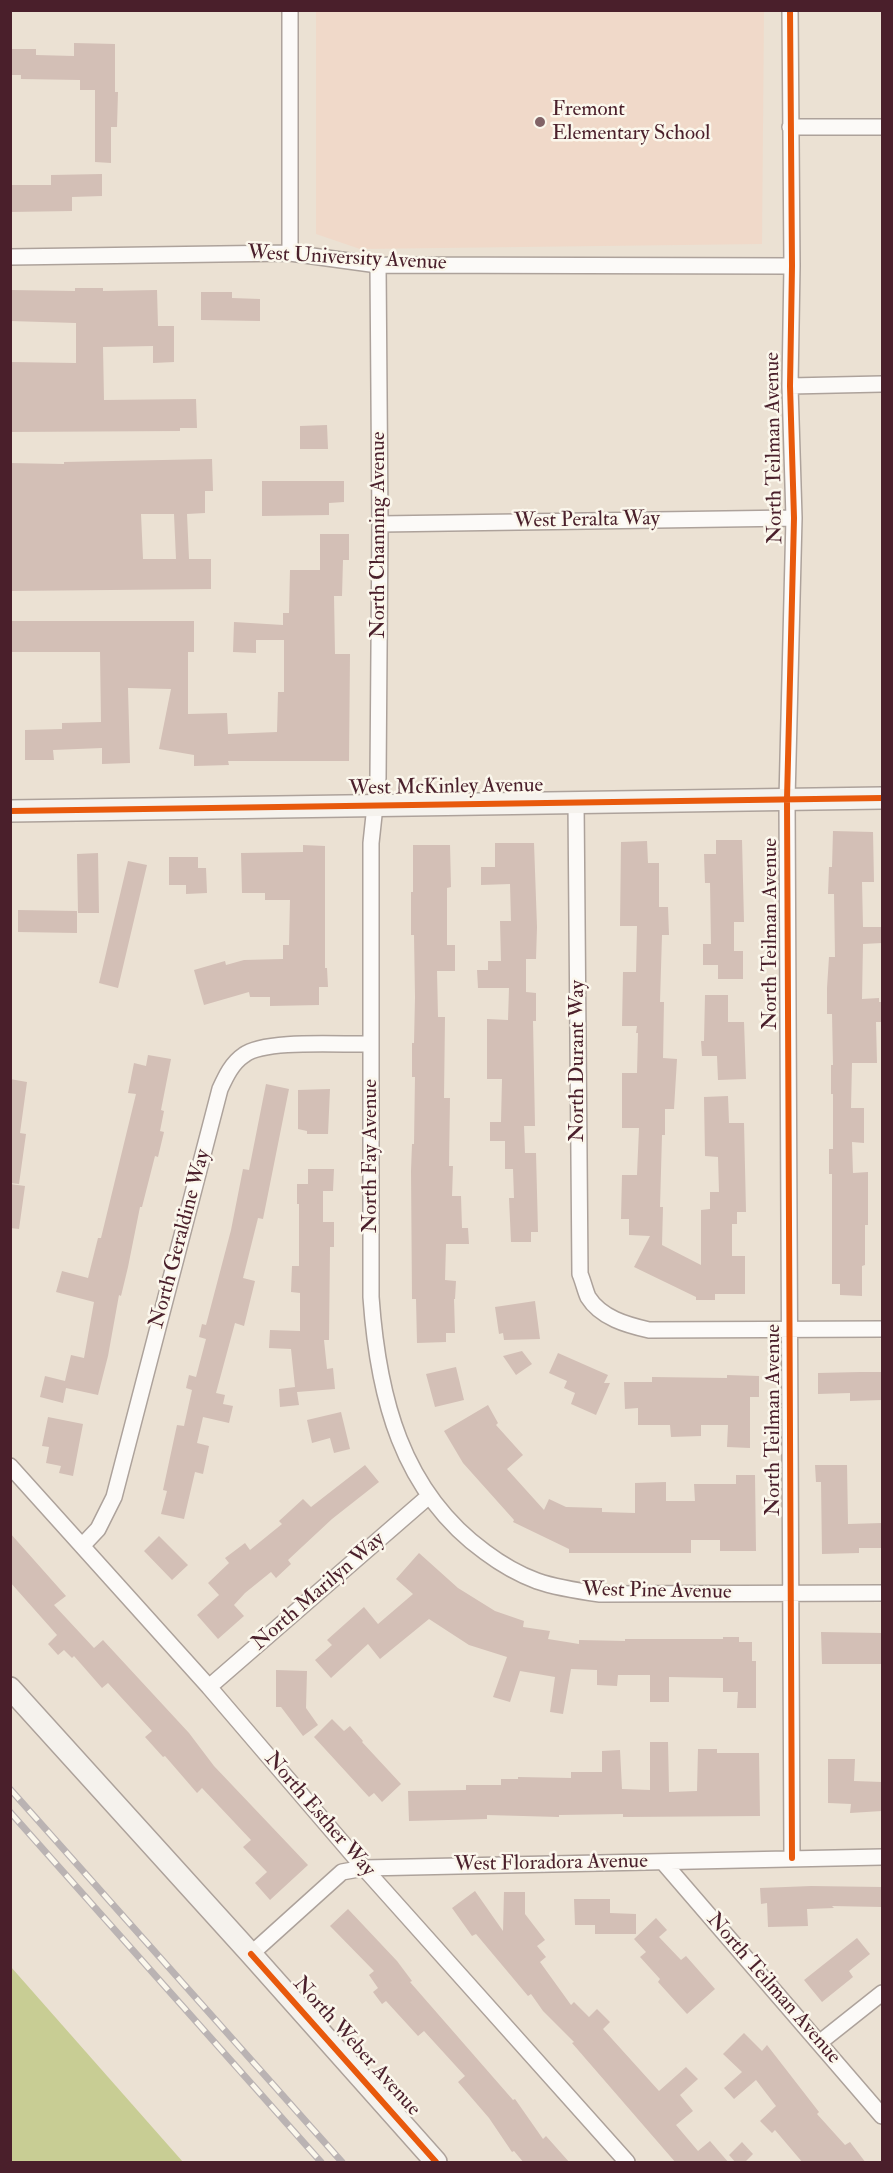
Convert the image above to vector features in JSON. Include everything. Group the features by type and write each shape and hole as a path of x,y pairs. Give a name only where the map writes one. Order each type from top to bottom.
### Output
{"main road":[{"name":"West McKinley Avenue","path":"10,811 882,798"},
{"name":"North Weber Avenue","path":"10,1688 251,1954 436,2163"}],"street":[{"path":"290,10 290,252"},
{"name":"North Teilman Avenue","path":"790,10 792,266 790,386 794,518 787,799 792,1858"},
{"path":"790,127 882,127"},
{"name":"West University Avenue","path":"10,256 290,252 378,265 792,266"},
{"name":"North Channing Avenue","path":"375,806 378,778 380,524 378,265"},
{"path":"790,386 882,384"},
{"name":"West Peralta Way","path":"380,524 794,518"},
{"name":"North Durant Way","path":"576,802 580,1274 589,1297 604,1313 624,1324 649,1330 790,1330"},
{"name":"North Fay Avenue","path":"375,806 371,843 371,1297 373,1333 388,1412 404,1452 429,1496"},
{"name":"North Geraldine Way","path":"82,1546 98,1529 114,1497 220,1089 230,1068 246,1053 268,1046 371,1044"},
{"path":"790,1330 882,1329"},
{"name":"North Esther Way","path":"10,1467 209,1687 364,1868 627,2163"},
{"name":"West Pine Avenue","path":"429,1496 448,1522 503,1566 566,1590 600,1594 882,1593"},
{"name":"North Marilyn Way","path":"209,1687 429,1496"},
{"name":"West Floradora Avenue","path":"251,1954 342,1872 364,1868 882,1857"},
{"name":"North Teilman Avenue","path":"663,1862 882,2116"},
{"path":"819,2043 882,1994"}],"shaded area":[{"name":"Fremont Elementary School","path":"316,11 764,11 762,244 360,249 316,234"}],"green space":[{"path":"11,1967 183,2162 11,2162"}],"building":[{"path":"74,43 115,44 115,92 118,92 117,127 111,127 111,163 95,162 95,90 80,90 80,80 21,79 21,75 10,75 10,49 36,49 36,55 74,56"},
{"path":"102,174 102,196 72,197 72,211 10,212 10,185 51,185 51,175"},
{"path":"75,288 103,288 103,291 157,290 158,326 174,326 174,362 153,363 153,346 103,347 104,400 196,399 197,428 180,428 180,431 10,432 10,362 76,363 76,323 10,321 10,290 75,291"},
{"path":"201,292 232,292 232,298 260,299 260,321 201,320"},
{"path":"327,425 328,449 300,449 300,426"},
{"path":"212,459 213,491 205,491 205,513 187,514 189,559 211,559 211,589 10,591 10,463 64,464 64,462","holes":["141,514 174,514 176,559 143,559"]},
{"path":"262,481 344,481 344,502 329,503 329,515 262,516"},
{"path":"320,534 349,534 349,560 343,560 342,596 334,596 335,654 350,654 349,761 228,761 229,765 194,766 194,755 159,749 171,689 128,688 130,763 102,764 102,748 53,750 54,760 25,760 25,730 62,729 62,723 101,722 100,652 10,652 10,621 194,621 194,652 188,652 188,714 227,713 228,734 277,732 278,692 284,692 284,640 256,640 256,653 233,652 234,622 283,625 283,613 289,613 290,570 320,570"},
{"path":"833,831 873,832 874,882 862,882 863,927 882,927 882,943 863,944 862,999 879,998 879,1002 882,1002 882,1022 876,1022 877,1063 852,1063 851,1108 864,1108 864,1143 852,1142 853,1173 868,1172 868,1225 865,1225 862,1296 840,1295 840,1284 832,1284 832,1174 829,1174 829,1149 833,1149 831,1065 833,1065 832,1014 827,1014 827,988 829,957 835,957 834,894 828,894 829,867 832,867"},
{"path":"716,840 742,840 744,922 734,922 734,951 743,951 743,979 718,979 718,965 703,965 703,944 711,944 710,883 705,883 704,854 716,854"},
{"path":"647,841 648,863 659,863 659,907 668,907 669,935 662,935 660,1002 664,1002 663,1058 677,1059 674,1109 665,1109 665,1135 662,1135 660,1207 663,1207 662,1245 701,1265 701,1210 710,1209 710,1192 719,1192 718,1157 705,1156 704,1097 728,1096 729,1123 744,1123 746,1212 737,1212 737,1224 732,1224 732,1256 745,1256 745,1294 715,1294 715,1300 696,1300 696,1297 634,1267 650,1236 629,1235 629,1219 621,1219 622,1175 637,1175 639,1128 622,1128 622,1073 637,1073 638,1033 636,1033 637,1026 622,1026 623,972 636,972 637,926 620,926 621,842"},
{"path":"495,843 534,843 536,959 526,959 526,992 536,993 536,1021 533,1021 535,1126 524,1126 525,1153 536,1153 538,1232 531,1232 531,1242 511,1242 509,1198 514,1198 513,1169 505,1169 505,1141 490,1141 490,1122 501,1122 502,1079 487,1079 487,1019 508,1020 509,988 478,988 477,970 488,970 488,961 501,961 500,921 511,921 510,884 481,885 481,867 495,867"},
{"path":"303,845 325,846 325,968 327,968 328,987 319,987 319,1005 270,1006 270,997 250,997 249,992 204,1005 194,970 225,961 226,965 244,960 283,959 283,945 289,945 290,900 265,900 265,893 242,893 241,853 303,852"},
{"path":"413,845 450,845 451,887 447,888 447,945 455,945 455,971 437,971 438,1017 445,1017 444,1098 450,1098 449,1166 453,1166 452,1196 461,1196 462,1228 468,1228 469,1244 446,1244 445,1280 456,1281 455,1333 446,1333 446,1342 417,1343 416,1299 412,1299 411,1171 412,1144 414,1144 415,1077 412,1077 415,997 414,935 411,935"},
{"path":"98,853 99,913 78,913 77,854"},
{"path":"169,857 198,857 198,868 206,868 207,893 186,894 186,885 169,885"},
{"path":"128,861 147,865 118,988 99,983"},
{"path":"18,910 77,911 77,933 18,932"},
{"path":"705,995 728,995 728,1022 744,1022 746,1079 718,1080 717,1056 702,1056"},
{"path":"148,1055 171,1059 161,1110 164,1111 160,1131 164,1132 158,1157 155,1156 142,1207 140,1207 98,1395 66,1388 63,1403 40,1397 45,1376 65,1381 71,1355 84,1358 94,1302 56,1292 62,1271 88,1278 98,1238 101,1238 136,1094 128,1093 134,1063 146,1066"},
{"path":"10,1079 27,1082 20,1133 26,1134 19,1184 10,1183"},
{"path":"266,1084 289,1089 263,1219 258,1218 243,1278 255,1281 244,1326 235,1323 216,1393 225,1395 223,1404 233,1406 229,1423 203,1417 197,1443 209,1446 203,1474 195,1472 184,1519 161,1514 167,1491 163,1490 177,1425 184,1426 192,1390 186,1388 189,1375 196,1377 206,1339 199,1337 202,1324 206,1325 231,1230 243,1169 249,1170"},
{"path":"330,1089 328,1134 307,1134 307,1131 298,1129 298,1090"},
{"path":"308,1169 334,1169 333,1191 323,1191 323,1222 334,1222 334,1247 330,1247 329,1340 324,1340 327,1369 333,1368 335,1389 297,1392 299,1405 280,1407 279,1389 295,1387 291,1349 269,1348 270,1330 300,1331 300,1293 291,1292 292,1266 299,1266 297,1184 308,1184"},
{"path":"10,1184 25,1186 19,1229 10,1228"},
{"path":"535,1301 540,1339 504,1340 503,1333 499,1334 495,1307"},
{"path":"522,1351 532,1364 516,1375 503,1356"},
{"path":"558,1353 608,1375 604,1383 610,1383 596,1415 571,1404 575,1393 564,1388 567,1381 549,1373"},
{"path":"456,1367 464,1400 435,1407 426,1374"},
{"path":"882,1372 882,1400 850,1401 850,1393 818,1394 818,1373"},
{"path":"727,1375 759,1376 759,1397 750,1397 750,1448 727,1447 728,1425 701,1425 701,1436 671,1437 670,1425 638,1425 638,1408 625,1409 624,1382 652,1382 652,1377 727,1378"},
{"path":"488,1405 498,1423 496,1425 523,1455 507,1469 544,1510 549,1499 566,1507 602,1508 602,1512 635,1513 635,1483 666,1482 666,1501 695,1501 694,1484 736,1484 736,1475 755,1475 756,1551 720,1551 720,1540 691,1540 691,1553 569,1553 569,1549 513,1522 514,1520 463,1463 444,1431"},
{"path":"341,1412 350,1449 334,1453 330,1438 312,1443 307,1420"},
{"path":"48,1417 83,1424 73,1476 59,1473 61,1466 46,1463 49,1447 42,1446"},
{"path":"365,1465 379,1482 332,1519 288,1560 291,1564 276,1578 271,1572 245,1593 234,1605 244,1616 218,1639 197,1615 219,1595 208,1583 229,1563 225,1558 245,1543 250,1550 282,1524 279,1521 303,1499 311,1507"},
{"path":"815,1465 847,1465 848,1524 882,1523 882,1548 859,1548 859,1553 822,1554 821,1482 816,1482"},
{"path":"10,1533 66,1596 54,1605 94,1648 103,1640 189,1733 214,1766 308,1865 270,1900 255,1883 267,1872 243,1847 251,1840 202,1788 197,1793 165,1756 163,1757 145,1737 152,1731 108,1683 102,1688 74,1656 72,1658 64,1650 58,1655 48,1644 57,1635 10,1582"},
{"path":"159,1536 188,1565 172,1580 144,1551"},
{"path":"419,1553 458,1588 495,1611 524,1621 523,1627 550,1631 548,1639 579,1644 579,1640 625,1641 625,1639 739,1637 739,1642 752,1642 752,1661 756,1661 756,1708 737,1708 738,1692 723,1692 723,1678 669,1677 669,1702 650,1702 650,1675 618,1675 617,1686 597,1685 597,1670 571,1669 563,1714 550,1712 555,1677 520,1671 510,1702 493,1697 507,1657 469,1645 429,1619 380,1659 368,1644 331,1678 315,1660 332,1645 327,1640 364,1607 378,1624 413,1594 396,1579"},
{"path":"821,1632 882,1633 882,1664 822,1664"},
{"path":"276,1670 307,1671 306,1708 318,1725 303,1736 281,1707 276,1707"},
{"path":"332,1719 344,1731 350,1726 401,1784 382,1802 374,1793 369,1797 314,1737"},
{"path":"650,1742 668,1742 669,1792 697,1791 698,1749 717,1749 717,1753 759,1753 760,1816 487,1815 487,1819 409,1821 408,1791 466,1790 466,1785 501,1785 501,1779 571,1778 571,1772 602,1772 602,1751 620,1750 622,1789 650,1790"},
{"path":"828,1759 855,1759 854,1781 882,1782 882,1811 850,1813 851,1804 828,1803"},
{"path":"882,1887 882,1907 832,1906 834,1908 807,1909 808,1926 768,1927 767,1903 761,1904 760,1888"},
{"path":"475,1891 503,1931 504,1892 525,1892 525,1914 545,1940 537,1946 546,1957 540,1962 571,2005 574,2002 589,2017 597,2009 610,2022 603,2029 659,2091 686,2067 698,2079 680,2095 693,2111 676,2125 698,2151 710,2141 729,2163 676,2163 572,2043 574,2042 543,2011 531,1994 528,1996 476,1934 472,1936 452,1908"},
{"path":"574,1899 610,1899 610,1913 636,1914 636,1934 595,1934 595,1925 575,1925"},
{"path":"348,1909 397,1961 412,1981 410,1982 513,2100 515,2099 543,2139 546,2136 570,2163 524,2163 514,2151 512,2152 489,2118 458,2082 465,2076 424,2031 418,2036 386,2001 382,2004 373,1992 378,1988 369,1975 374,1971 330,1926"},
{"path":"656,1918 667,1930 659,1937 681,1960 686,1956 715,1989 687,2014 658,1982 660,1979 640,1957 646,1952 634,1939"},
{"path":"857,1938 870,1954 849,1971 853,1977 822,2002 804,1980"},
{"path":"744,2033 762,2051 767,2045 819,2112 817,2114 845,2145 850,2142 866,2163 803,2163 775,2130 772,2133 760,2121 776,2106 756,2080 734,2099 724,2088 742,2072 723,2054"},
{"path":"742,2142 753,2154 744,2163 736,2163 729,2155"}],"railway":[{"path":"10,1789 342,2162"},
{"path":"10,1812 321,2162"}],"cycle path":[{"path":"790,10 792,266 790,386 794,518 787,799 792,1858"},
{"path":"10,811 882,798"},
{"path":"251,1954 436,2162"}],"place":[{"name":"Fremont Elementary School","path":"540,122"}]}
